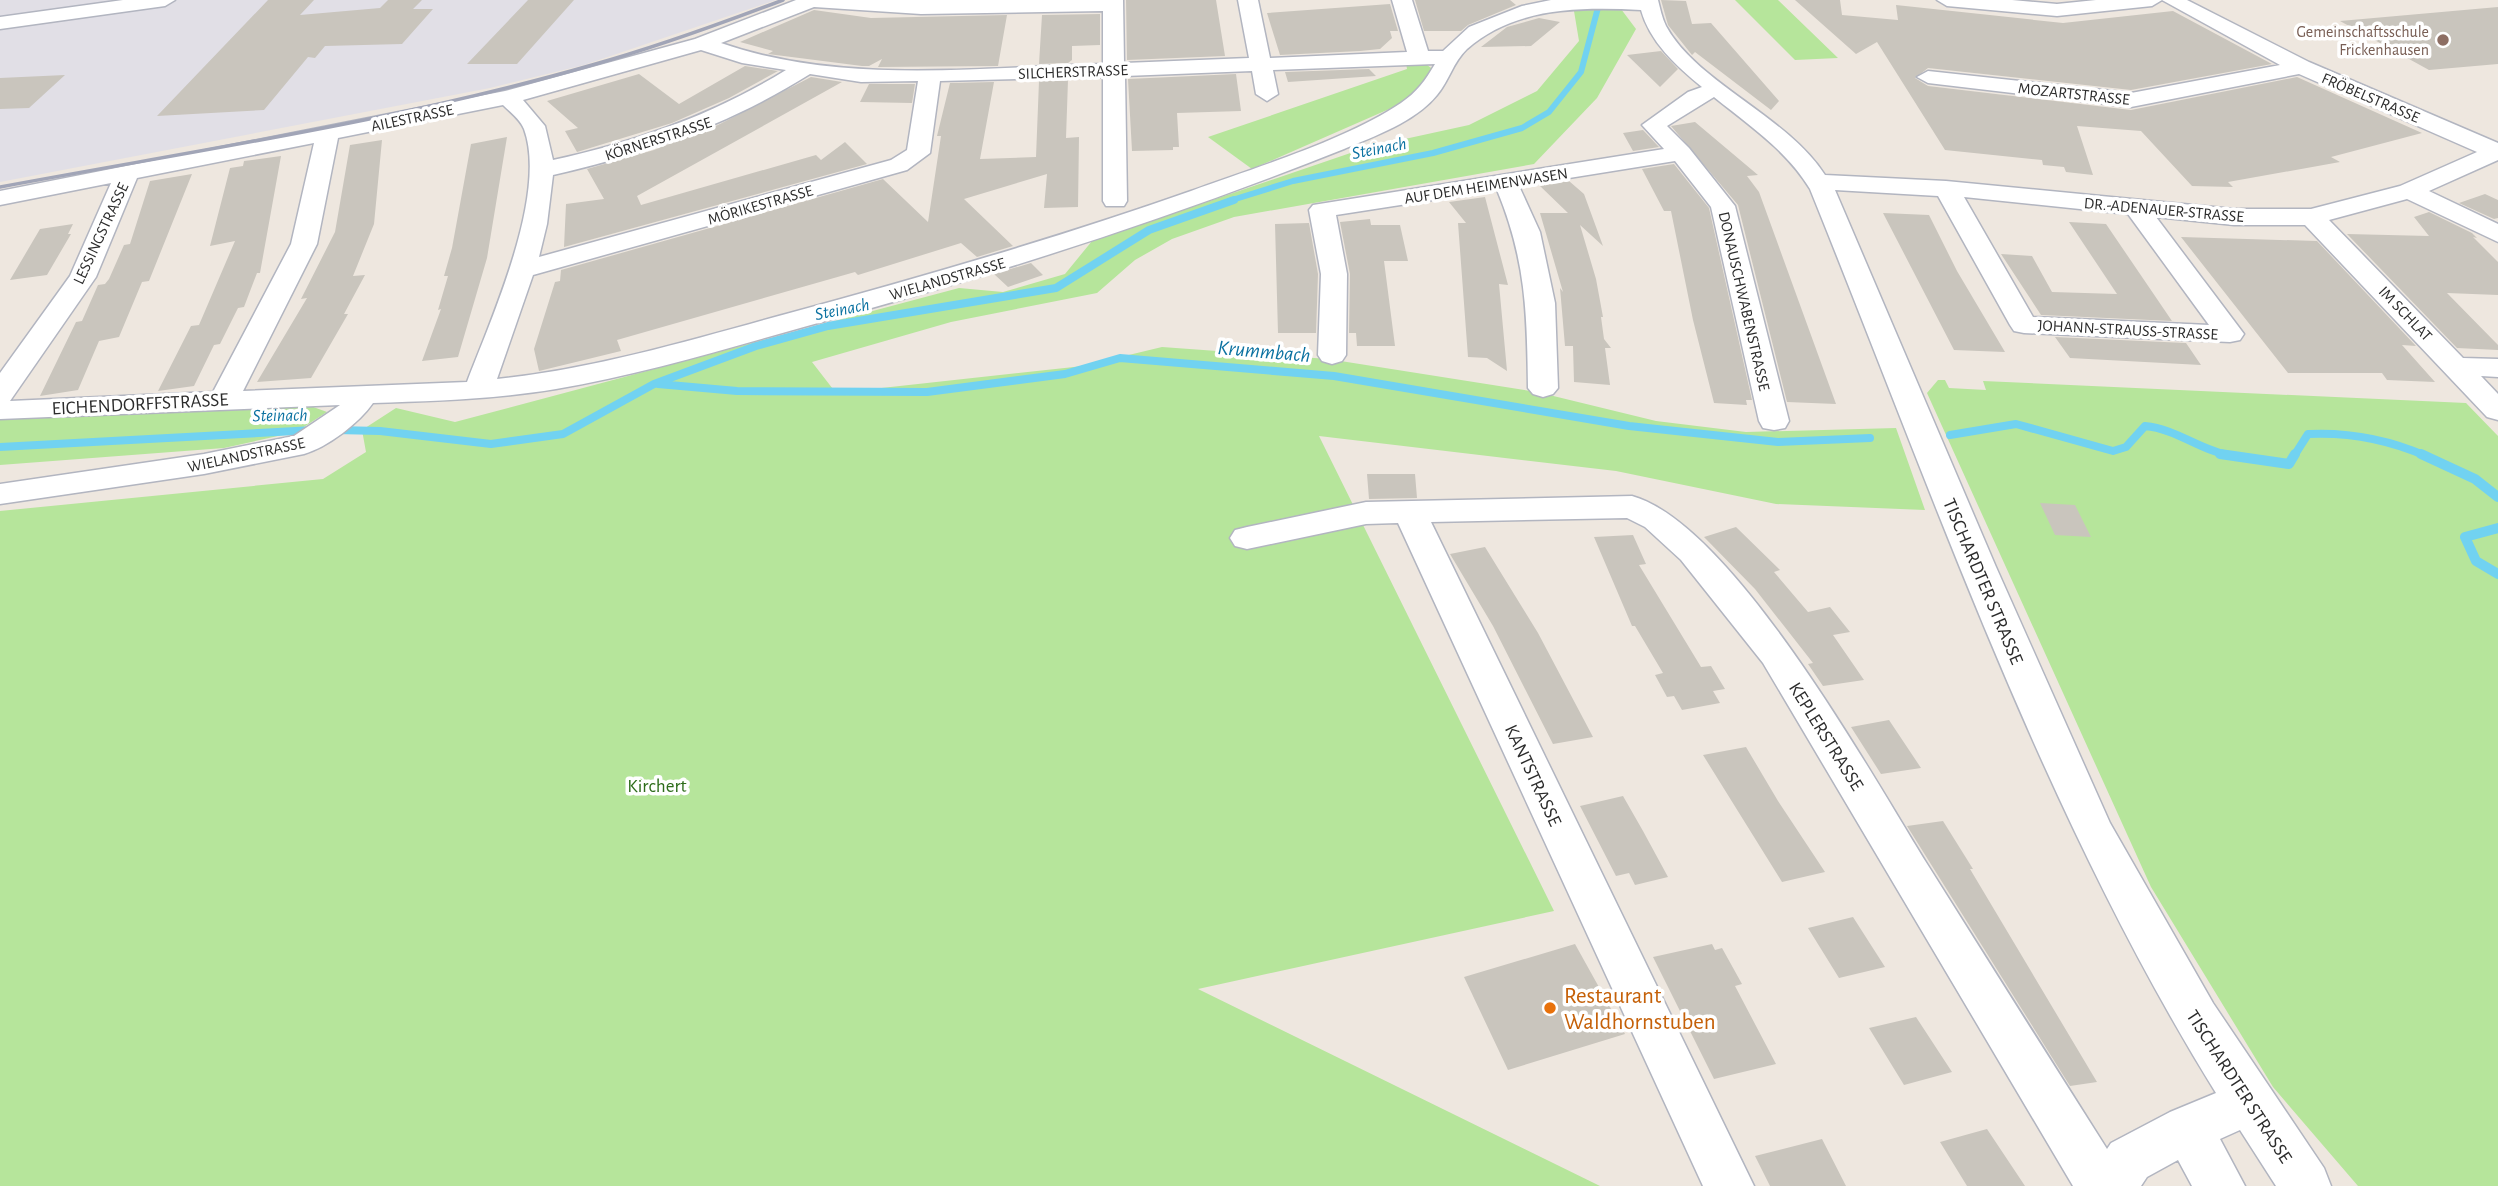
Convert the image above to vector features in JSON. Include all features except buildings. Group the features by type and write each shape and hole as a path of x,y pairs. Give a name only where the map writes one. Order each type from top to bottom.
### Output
{"street":[{"path":"0,23 61,8 165,0"},
{"path":"814,0 921,8 1113,3 1115,201"},
{"name":"AILESTRASSE","path":"0,198 508,97 702,43 814,0"},
{"path":"1248,0 1266,94"},
{"path":"1402,0 1420,59"},
{"path":"1947,0 2057,10 2152,0"},
{"name":"FRÖBELSTRASSE","path":"2172,0 2301,67 2497,146"},
{"name":"WIELANDSTRASSE","path":"0,494 204,464 304,444 319,436 359,401 520,387 622,367 1013,260 1285,163 1395,116 1424,97 1436,82 1447,57 1475,29 1496,18 1587,2 1648,2"},
{"name":"TISCHARDTER STRASSE","path":"1648,2 1656,28 1718,88 1787,144 1819,182 1893,356 1957,522 2098,840 2162,962 2248,1103 2305,1186"},
{"name":"SILCHERSTRASSE","path":"702,43 742,57 803,69 861,76 930,76 1447,57"},
{"name":"MOZARTSTRASSE","path":"1928,77 2132,100 2301,67"},
{"name":"KÖRNERSTRASSE","path":"542,170 630,151 692,130 751,102 803,69"},
{"name":"MÖRIKESTRASSE","path":"523,270 899,165 918,153 930,76"},
{"path":"1681,153 1653,125 1696,97 1718,88"},
{"path":"478,390 523,270 542,170 535,128 508,97"},
{"path":"224,399 304,244 327,135"},
{"name":"DR.-ADENAUER-STRASSE","path":"1819,182 1946,188 2234,217 2312,217 2409,191 2497,146"},
{"name":"AUF DEM HEIMENWASEN","path":"1332,355 1334,274 1322,210 1506,183 1681,153"},
{"name":"DONAUSCHWABENSTRASSE","path":"1681,153 1723,206 1774,421"},
{"name":"LESSINGSTRASSE","path":"0,394 83,277 127,174"},
{"path":"1506,183 1527,232 1541,303 1543,388"},
{"name":"JOHANN-STRAUSS-STRASSE","path":"1946,188 2024,325 2230,334 2135,206"},
{"path":"2409,191 2498,234"},
{"name":"IM SCHLAT","path":"2312,217 2498,411"},
{"path":"2456,366 2498,368"},
{"name":"EICHENDORFFSTRASSE","path":"0,410 224,399 359,401"},
{"name":"KEPLERSTRASSE","path":"1410,513 1632,508 1657,519 1693,552 1776,654 2101,1186"},
{"path":"1247,538 1366,513 1410,513"},
{"name":"KANTSTRASSE","path":"1410,513 1729,1186"},
{"path":"2110,1186 2129,1160 2187,1129 2248,1103"},
{"path":"2187,1129 2220,1186"}],"shaded area":[{"path":"0,0 776,0 584,65 490,88 0,182"}],"green space":[{"path":"1735,0 1778,0 1838,58 1795,60"},
{"name":"Kirchert","path":"1589,7 1621,9 1636,29 1597,98 1534,164 1234,217 1172,239 1135,260 1097,293 951,322 812,362 836,393 1083,366 1162,347 1328,359 1537,392 1656,421 1746,432 1896,428 1925,510 1776,504 1616,471 1319,436 1554,911 1198,989 1600,1186 0,1186 0,511 323,479 366,452 362,430 396,408 455,422 959,288 1003,292 1065,274 1092,241 1368,147 1469,125 1537,91 1579,41 1574,11"},
{"path":"1406,63 1427,65 1434,70 1420,91 1403,103 1252,169 1208,137 1407,69"},
{"path":"1938,380 1945,380 1949,388 1986,390 1983,381 2466,403 2498,436 2498,1186 2358,1186 2273,1087 2151,887 1927,393"},
{"path":"294,400 327,412 296,432 224,448 0,465 0,419"}],"waterway":[{"name":"Steinach","path":"1229,201 1293,181 1433,153 1522,128 1549,112 1581,72 1600,0"},
{"name":"Steinach","path":"336,430 380,431 491,444 563,434 654,384 756,346 828,326 1056,288 1149,230 1234,200"},
{"name":"Krummbach","path":"658,384 737,391 927,392 1065,374 1120,358 1334,376 1629,426 1778,442 1870,438"},
{"name":"Krummbach","path":"1950,435 2016,424 2113,451 2126,447 2145,426 2168,431 2210,450 2230,455"},
{"name":"Steinach","path":"0,447 314,430"},
{"name":"Krummbach","path":"2294,456 2308,434 2368,438 2422,455"},
{"name":"Krummbach","path":"2220,454 2230,455"},
{"name":"Krummbach","path":"2230,455 2289,464 2295,454"},
{"name":"Krummbach","path":"2422,455 2426,456"},
{"name":"Krummbach","path":"2422,455 2475,479 2498,497"},
{"name":"Krummbach","path":"2498,528 2465,537 2476,561 2498,574"}],"railway":[{"path":"0,187 298,133 519,85 688,35 783,0"}],"place":[{"name":"Gemeinschaftsschule Frickenhausen","path":"2443,40"},
{"name":"Restaurant Waldhornstuben","path":"1550,1008"}]}
